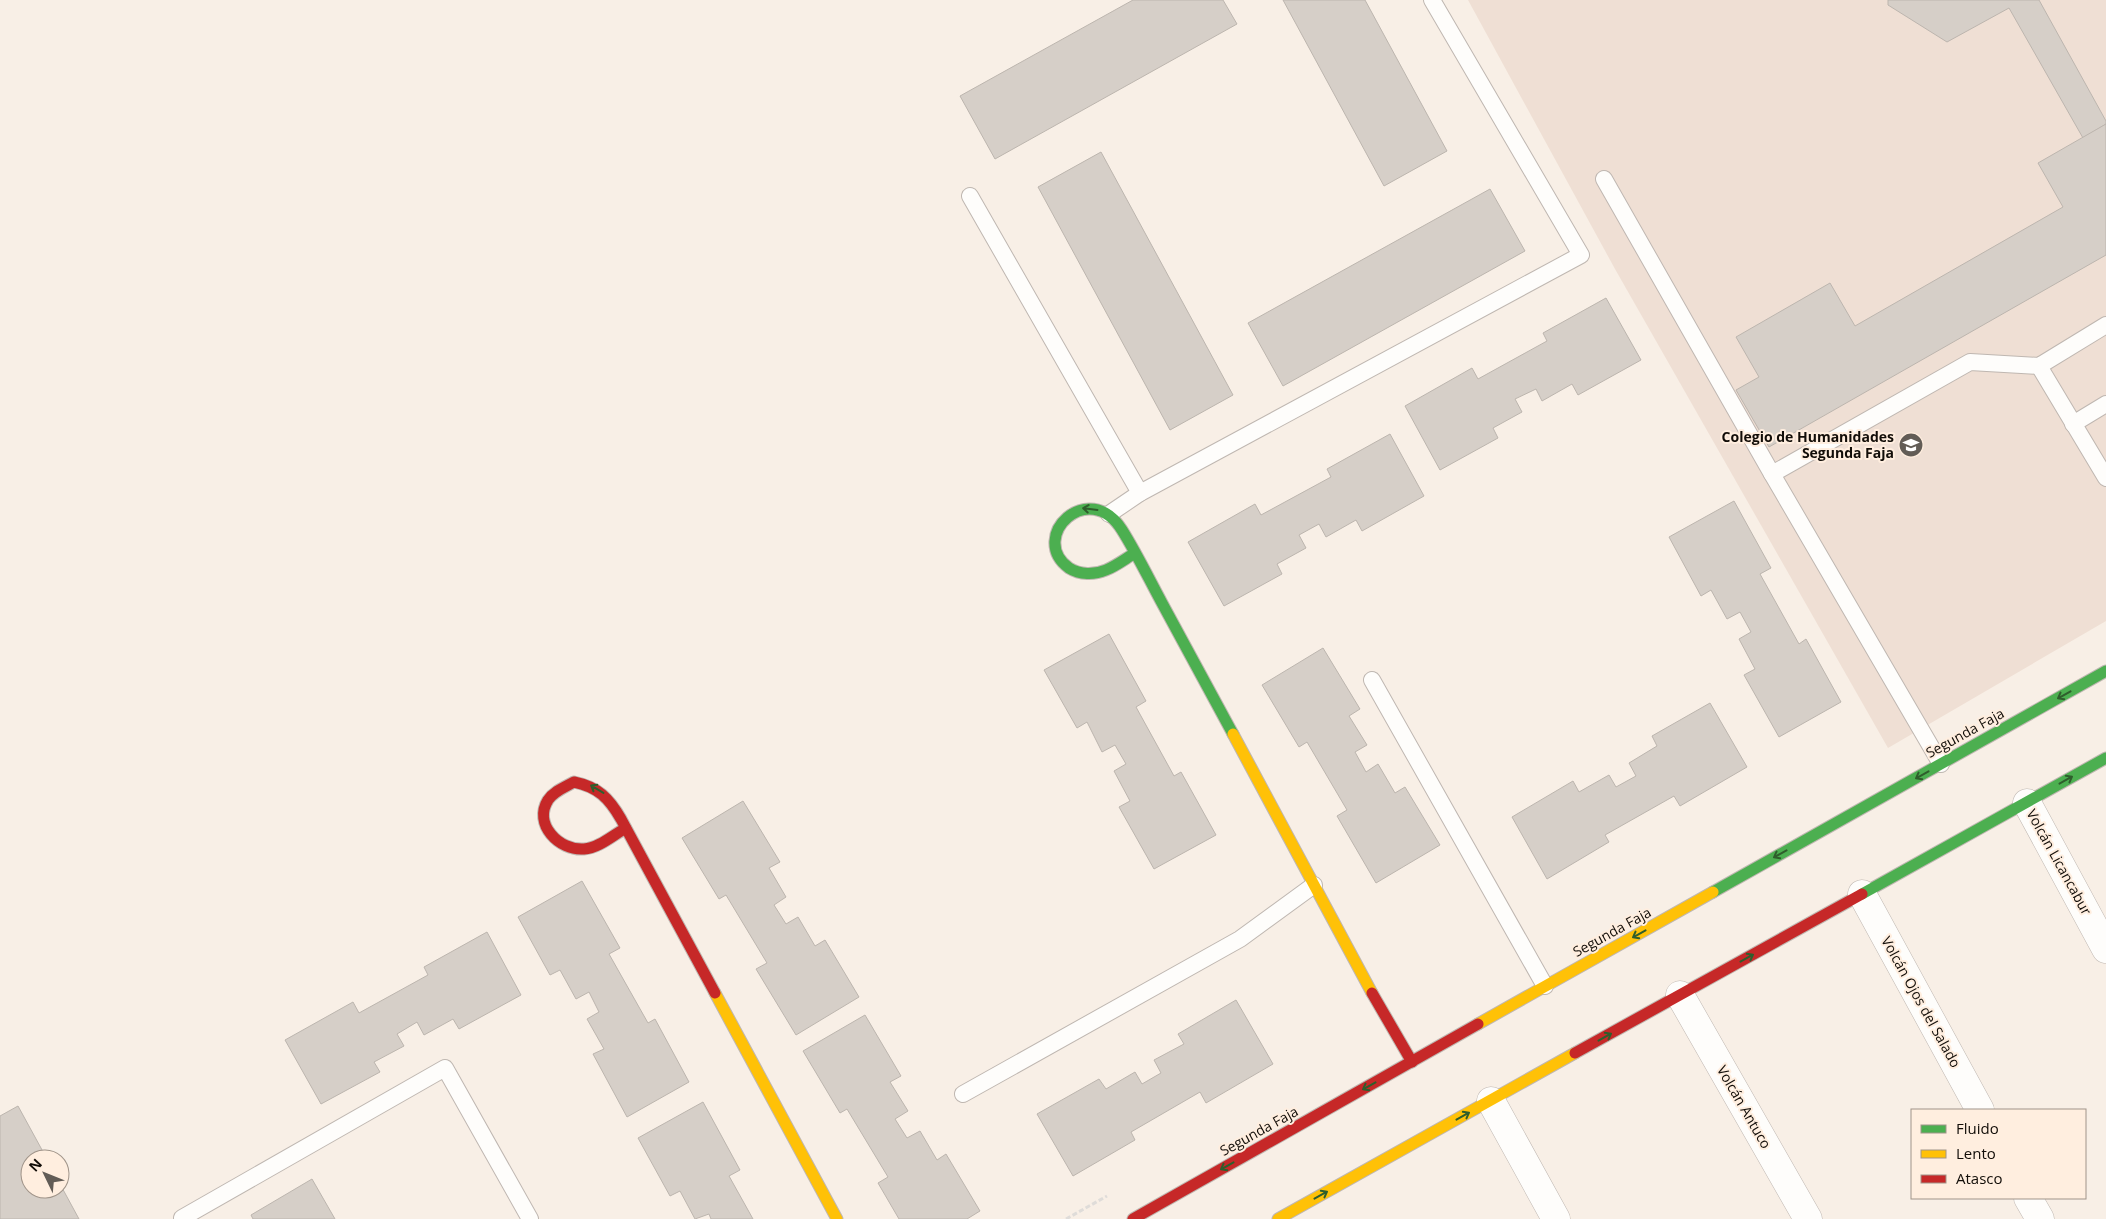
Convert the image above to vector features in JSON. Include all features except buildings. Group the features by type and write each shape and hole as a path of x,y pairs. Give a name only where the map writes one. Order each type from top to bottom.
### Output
{"main road":[{"path":"1134,553 1103,572 1081,574 1066,568 1057,556 1053,541 1056,527 1068,515 1084,507 1094,508 1109,514 1119,526 1134,553 1314,886 1412,1062"},
{"name":"Segunda Faja","path":"1133,1219 2106,671"},
{"path":"1278,1219 1306,1212 1491,1101 2106,758"},
{"path":"626,828 594,846 571,848 557,843 548,831 544,815 547,802 558,790 574,782 584,783 599,789 610,800 626,828 837,1219"}],"street":[{"name":"Volcán Licancabur","path":"2027,803 2106,948"},
{"name":"Volcán Ojos del Salado","path":"1862,894 1979,1109"},
{"name":"Volcán Antuco","path":"1680,996 1808,1219"},
{"path":"1491,1101 1556,1219"},
{"path":"2029,1199 2040,1219"}],"lane":[{"path":"1109,514 1140,493 1581,255 1432,0"},
{"path":"1604,180 1941,764"},
{"path":"970,196 1140,493"},
{"path":"1772,474 1970,362 2039,366 2106,325"},
{"path":"2039,366 2106,478"},
{"path":"2074,424 2106,404"},
{"path":"1372,680 1545,986"},
{"path":"963,1094 1240,939 1314,886"},
{"path":"182,1218 445,1068 530,1219"}],"shaded area":[{"name":"Colegio de Humanidades Segunda Faja","path":"1468,0 2106,0 2106,621 1888,748 1615,269"}],"traffic: fast":[{"path":"1135,553 1106,570 1097,573 1082,573 1069,568 1058,555 1055,542 1059,528 1067,518 1080,511 1094,509 1109,515 1122,530 1133,548 1233,734"},
{"path":"1713,892 2106,671"},
{"path":"1862,894 2106,758"}],"traffic: slow":[{"path":"1233,734 1372,993"},
{"path":"1478,1024 1713,892"},
{"path":"715,993 837,1219"},
{"path":"1278,1219 1575,1053"}],"traffic: jam":[{"path":"626,828 621,831 606,841 590,848 566,846 558,841 546,827 544,809 553,794 574,782 596,790 607,799 621,819 715,993"},
{"path":"1575,1053 1862,894"},
{"path":"1372,993 1412,1062"},
{"path":"1133,1219 1478,1024"}],"place":[{"name":"Colegio de Humanidades Segunda Faja","path":"1911,445"}]}
